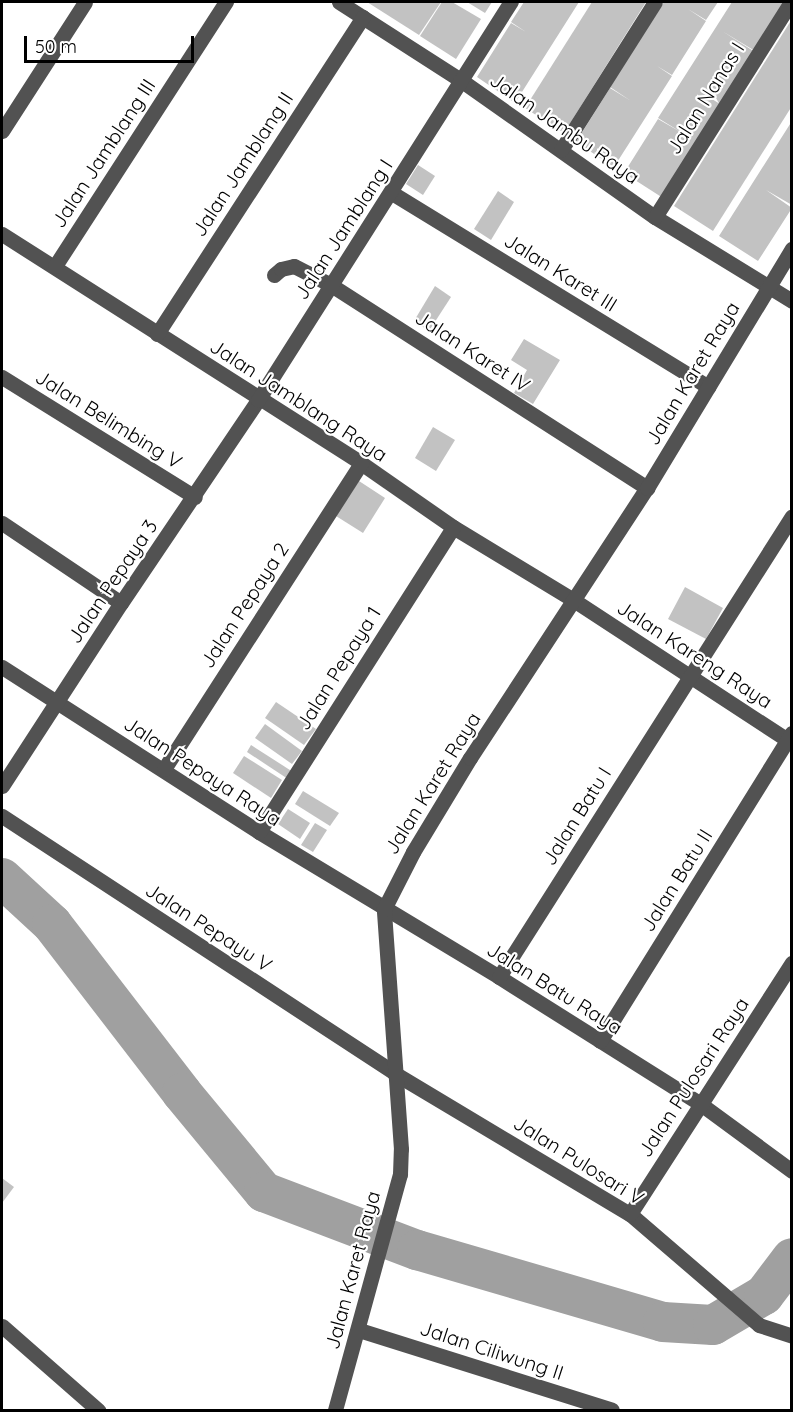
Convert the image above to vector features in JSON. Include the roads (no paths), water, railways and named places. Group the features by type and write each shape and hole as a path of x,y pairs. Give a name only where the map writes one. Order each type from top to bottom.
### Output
{"street":[{"path":"2,131 85,2"},
{"name":"Jalan Jamblang III","path":"55,266 226,2"},
{"name":"Jalan Jambu Raya","path":"339,2 462,81 655,217 792,301"},
{"name":"Jalan Jamblang I","path":"258,400 392,193 511,2"},
{"path":"561,150 654,2"},
{"name":"Jalan Nanas I","path":"655,217 791,2"},
{"name":"Jalan Jamblang II","path":"157,334 363,17"},
{"name":"Jalan Karet III","path":"392,193 708,387"},
{"name":"Jalan Jamblang Raya","path":"2,234 55,266 258,400 361,463 453,527 575,601"},
{"name":"Jalan Karet Raya","path":"335,1410 400,1174 401,1149 384,909 413,852 470,758 647,488 792,249"},
{"name":"Jalan Karet IV","path":"274,274 280,269 294,266 331,285 647,488"},
{"name":"Jalan Belimbing V","path":"2,377 195,497"},
{"name":"Jalan Pepaya 3","path":"2,786 121,603 195,497 258,400"},
{"name":"Jalan Pepaya 2","path":"164,769 361,463"},
{"name":"Jalan Batu I","path":"499,977 792,516"},
{"path":"2,523 121,603"},
{"name":"Jalan Pepaya 1","path":"259,832 453,527"},
{"name":"Jalan Kareng Raya","path":"575,601 689,677 790,739"},
{"name":"Jalan Pepaya Raya","path":"2,667 259,832 384,909"},
{"name":"Jalan Batu II","path":"600,1041 790,739"},
{"name":"Jalan Pepayu V","path":"2,816 394,1073"},
{"name":"Jalan Batu Raya","path":"384,909 499,977 702,1105 792,1171"},
{"name":"Jalan Pulosari Raya","path":"630,1214 792,963"},
{"name":"Jalan Pulosari V","path":"394,1073 630,1214 759,1325 792,1336"},
{"path":"2,1326 98,1410"},
{"name":"Jalan Ciliwung II","path":"358,1329 602,1409"}],"waterway":[{"path":"2,878 52,924 182,1093 264,1192 417,1250 663,1322 713,1325 764,1295 792,1258"}]}
